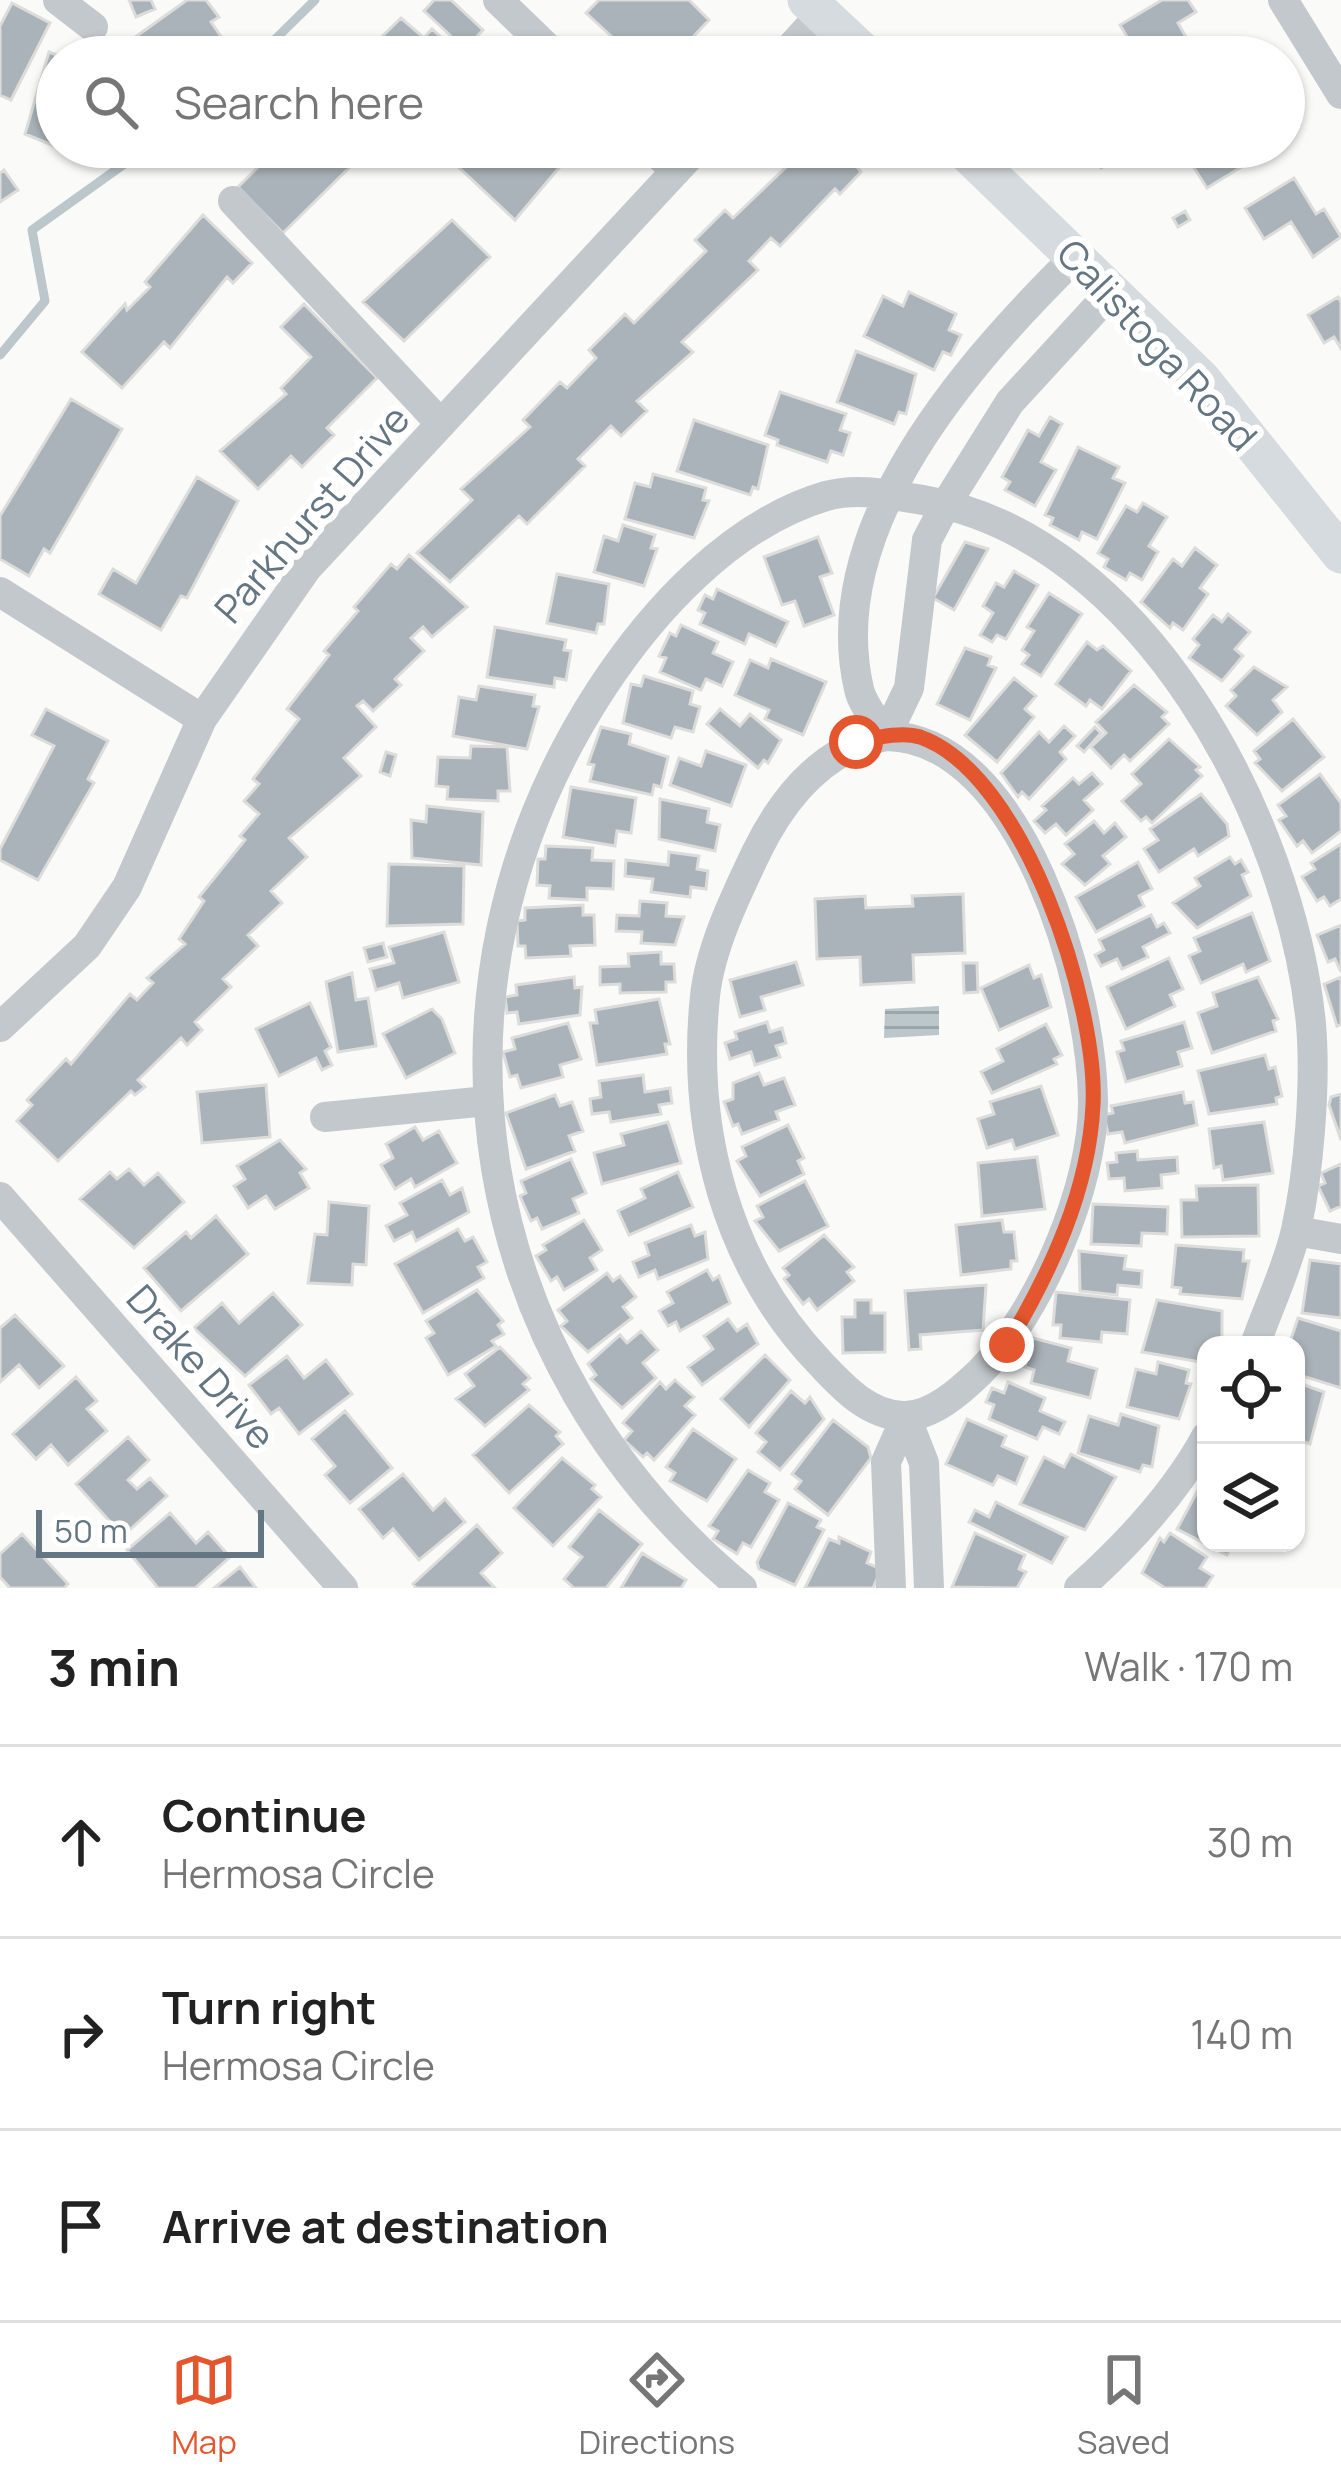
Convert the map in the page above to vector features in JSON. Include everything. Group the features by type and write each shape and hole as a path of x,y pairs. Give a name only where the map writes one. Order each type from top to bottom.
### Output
{"main road":[{"path":"815,7 846,36"},
{"name":"Calistoga Road","path":"983,168 1201,379 1341,554"}],"street":[{"path":"58,0 93,27"},
{"path":"498,0 535,36"},
{"path":"1282,0 1305,36"},
{"path":"796,36 815,7"},
{"path":"1305,37 1341,94"},
{"path":"673,168 676,171"},
{"name":"Parkhurst Drive","path":"0,1027 87,946 127,887 202,719 307,568 679,168"},
{"path":"233,202 441,424"},
{"path":"886,736 859,691 854,601 875,528 930,419 1075,257"},
{"path":"886,736 908,688 928,540 946,504 1010,402 1112,292"},
{"path":"742,1588 683,1539 565,1381 505,1226 488,1102 490,987 509,893 566,744 627,649 697,573 771,521 824,497 851,492 969,508 1036,540 1106,597 1166,665 1238,771 1288,909 1311,1023 1312,1084 1296,1231 1258,1336"},
{"path":"0,592 202,719"},
{"path":"886,736 918,736 945,752 966,769 1012,825 1047,889 1079,990 1094,1104 1071,1212 1038,1294 1007,1345 944,1403 906,1417 879,1412 850,1394 766,1298 741,1251 709,1147 703,1071 705,992 735,896 767,830 829,756 886,736"},
{"path":"325,1117 488,1102"},
{"name":"Drake Drive","path":"0,1197 343,1588"},
{"path":"1296,1231 1341,1239"},
{"path":"891,1588 886,1462 906,1417"},
{"path":"906,1417 924,1462 928,1588"},
{"path":"1079,1588 1115,1556 1192,1464 1203,1444"}],"shaded area":[{"path":"939,1006 939,1035 884,1038 885,1009"}],"building":[{"path":"129,0 151,0 155,9 136,17"},
{"path":"187,0 206,0 219,17 211,22 221,36 137,36"},
{"path":"434,0 451,0 483,30 477,36 451,36 424,11"},
{"path":"599,0 689,0 709,20 694,36 611,36 586,13"},
{"path":"1162,0 1188,0 1196,12 1178,23 1185,36 1127,36 1120,25"},
{"path":"12,3 50,23 43,36 36,36 36,51 11,100 0,95 0,26"},
{"path":"401,18 422,36 383,36"},
{"path":"36,96 36,138 25,134"},
{"path":"257,168 349,168 283,233 238,187"},
{"path":"459,168 559,168 515,220"},
{"path":"785,168 858,168 861,172 840,194 835,189 780,246 771,238 749,261 758,270 682,342 693,352 637,401 647,411 621,436 611,426 578,459 585,466 527,524 519,516 450,582 417,553 472,500 461,489 530,427 523,420 560,382 567,388 596,358 589,350 625,314 634,323 706,251 695,240 725,210 733,218"},
{"path":"1194,168 1240,168 1207,188"},
{"path":"4,170 18,190 0,202 0,173"},
{"path":"1294,178 1316,214 1324,209 1341,237 1313,257 1291,222 1264,239 1245,208"},
{"path":"1185,211 1190,220 1178,227 1173,218"},
{"path":"203,215 252,263 233,283 227,277 170,348 164,342 122,388 82,352 125,304 127,310 150,287 145,282"},
{"path":"452,220 490,257 404,341 363,302"},
{"path":"909,292 956,314 949,330 961,335 951,355 943,352 934,370 864,336 883,296 903,306"},
{"path":"1338,297 1341,349 1334,337 1324,343 1308,315"},
{"path":"304,304 377,378 327,428 334,435 302,467 291,456 258,489 220,451 286,394 281,388 311,357 281,327"},
{"path":"856,351 916,374 906,414 899,412 894,424 837,402"},
{"path":"780,392 846,414 840,430 850,433 843,455 831,451 827,462 777,445 778,440 765,435"},
{"path":"71,399 122,429 50,553 44,549 29,576 0,559 0,516"},
{"path":"1050,417 1062,424 1041,462 1056,470 1035,506 1005,490 1010,482 1002,477 1028,430 1039,436"},
{"path":"694,420 768,445 758,489 753,487 750,495 677,471"},
{"path":"1078,447 1119,467 1113,478 1125,483 1097,539 1082,532 1079,540 1050,525 1053,518 1045,515"},
{"path":"653,474 706,488 703,500 709,501 694,538 625,519 635,483 650,487"},
{"path":"197,477 238,501 187,598 181,596 161,630 99,594 113,569 136,583"},
{"path":"1143,503 1167,517 1149,546 1158,552 1142,580 1130,573 1126,580 1104,567 1108,559 1098,553 1126,506 1137,512"},
{"path":"623,525 655,535 651,548 657,549 644,586 594,572 604,536 618,541"},
{"path":"818,537 832,573 820,577 834,615 804,626 795,601 782,605 764,557"},
{"path":"965,542 988,549 954,610 933,598"},
{"path":"1195,548 1217,565 1200,588 1208,594 1183,630 1173,623 1170,628 1141,602 1173,559 1182,566"},
{"path":"409,555 467,607 432,637 423,627 411,638 424,651 395,679 401,685 373,711 363,701 357,706 376,727 344,758 361,776 289,838 307,857 271,891 282,903 248,935 258,946 223,979 231,987 195,1022 202,1030 187,1045 181,1038 138,1080 145,1087 135,1095 131,1091 58,1161 17,1121 32,1105 27,1100 66,1059 71,1064 130,994 137,1000 153,983 147,978 185,944 179,939 204,901 199,897 245,840 240,836 259,814 244,801 259,784 253,779 299,719 287,709 329,655 324,651 358,611 354,607 391,564 397,569"},
{"path":"1014,571 1038,585 1006,639 997,635 992,642 980,635 993,613 983,606 996,583 1004,587"},
{"path":"557,574 609,584 604,624 598,624 596,633 547,623"},
{"path":"717,589 788,622 776,646 749,634 745,644 700,624 705,613 698,610 705,595 713,599"},
{"path":"1049,593 1082,614 1041,676 1022,664 1029,655 1022,650 1034,631 1027,627"},
{"path":"1228,614 1250,632 1235,649 1243,656 1222,681 1189,658 1199,645 1193,639 1213,615 1222,622"},
{"path":"681,625 718,642 713,653 733,662 722,686 706,679 701,690 660,672 666,658 659,656 670,633 676,636"},
{"path":"495,627 566,640 564,650 571,651 566,680 555,678 554,687 487,677"},
{"path":"1087,642 1097,650 1103,646 1131,671 1102,709 1090,700 1086,706 1056,684"},
{"path":"965,648 991,657 988,665 996,668 970,720 937,704"},
{"path":"771,659 826,682 803,735 765,719 769,710 735,695 750,660 768,668"},
{"path":"1254,667 1287,687 1273,700 1282,712 1257,735 1226,706 1236,696 1231,690"},
{"path":"644,676 693,691 690,704 700,707 693,732 675,727 671,738 623,723 631,684 641,686"},
{"path":"1014,678 1036,696 1025,709 1034,717 997,762 965,735"},
{"path":"1134,685 1167,712 1162,717 1169,724 1130,761 1124,755 1111,768 1091,747 1106,733 1096,722"},
{"path":"479,686 535,695 533,706 539,707 527,749 453,736 459,697 476,700"},
{"path":"46,709 108,741 88,779 94,783 38,880 0,860 0,849 54,746 32,735"},
{"path":"720,709 740,726 750,714 781,740 768,763 764,760 758,768 707,724"},
{"path":"1293,719 1324,757 1282,791 1255,763 1260,759 1254,751"},
{"path":"1064,726 1075,736 1060,752 1066,759 1029,799 1022,792 1018,797 1001,773 1039,732 1049,742"},
{"path":"601,727 631,734 629,744 668,757 661,787 654,785 652,795 590,781 594,765 588,764"},
{"path":"1095,727 1101,733 1084,752 1077,746"},
{"path":"1169,739 1200,767 1196,770 1202,776 1152,823 1146,817 1141,821 1122,801 1141,784 1132,774"},
{"path":"471,746 507,747 510,791 498,791 498,801 447,799 448,787 436,786 438,757 470,758"},
{"path":"706,751 746,765 731,806 670,785 679,758 701,766"},
{"path":"386,752 396,755 390,776 380,772"},
{"path":"1092,773 1102,784 1084,800 1093,810 1066,835 1056,824 1045,833 1034,821 1046,810 1042,806 1073,778 1079,784"},
{"path":"1320,774 1341,803 1341,831 1312,853 1303,841 1297,846 1279,820 1286,816 1278,805"},
{"path":"571,787 636,798 631,833 617,831 615,846 563,837"},
{"path":"1201,794 1227,824 1229,836 1198,856 1194,849 1159,872 1144,849 1158,840 1150,829"},
{"path":"660,799 709,809 707,822 720,825 715,851 659,839"},
{"path":"427,806 483,812 481,865 412,858 411,820 426,822"},
{"path":"1094,821 1104,833 1115,823 1126,837 1103,856 1110,864 1085,885 1062,864 1074,854 1065,844"},
{"path":"1341,844 1341,899 1330,906 1324,897 1317,901 1302,877 1315,869 1311,863"},
{"path":"546,846 593,848 592,860 614,861 613,889 587,888 587,900 549,898 550,886 537,885 538,859 545,859"},
{"path":"669,852 699,856 697,869 708,871 706,889 691,887 690,897 651,892 653,879 625,876 626,860 668,865"},
{"path":"1230,857 1235,864 1241,860 1248,872 1242,875 1251,896 1197,928 1173,903 1200,886 1195,878"},
{"path":"1138,862 1152,889 1139,896 1144,906 1096,932 1076,897"},
{"path":"389,864 464,866 463,924 387,926"},
{"path":"963,894 965,953 913,955 914,982 861,985 860,957 817,959 815,899 865,896 866,908 913,906 912,896"},
{"path":"640,901 667,903 666,916 684,917 675,945 641,943 642,932 616,931 617,915 639,916"},
{"path":"583,905 583,915 594,915 595,945 570,946 571,956 526,958 525,946 518,946 517,921 525,920 525,908"},
{"path":"1252,913 1270,961 1246,972 1243,964 1201,983 1189,956 1200,951 1194,938"},
{"path":"1151,915 1157,927 1164,923 1170,933 1143,947 1148,957 1122,969 1117,959 1101,966 1095,955 1104,950 1099,940"},
{"path":"1341,925 1340,970 1335,959 1328,962 1317,935"},
{"path":"444,932 459,982 403,998 399,983 376,990 370,969 394,963 389,947"},
{"path":"383,943 387,957 368,962 364,948"},
{"path":"661,952 661,964 674,964 675,982 666,982 666,992 620,993 620,984 600,985 600,967 629,966 628,954"},
{"path":"1169,958 1183,989 1170,995 1175,1006 1126,1029 1107,987"},
{"path":"796,962 803,985 761,997 765,1010 740,1017 730,980"},
{"path":"963,963 977,963 978,992 964,993"},
{"path":"1029,965 1034,978 1041,975 1051,1007 999,1030 981,988"},
{"path":"352,973 356,1000 368,998 376,1046 338,1052 326,982"},
{"path":"574,977 575,988 582,987 580,1015 519,1024 517,1012 507,1013 505,997 517,995 516,985"},
{"path":"1258,977 1278,1019 1273,1021 1276,1031 1212,1053 1198,1013 1217,1006 1213,993"},
{"path":"1341,977 1341,1024 1337,1026 1324,984"},
{"path":"659,999 670,1044 665,1044 667,1054 597,1065 590,1023 597,1023 595,1010"},
{"path":"310,1003 331,1047 325,1051 332,1065 322,1070 316,1058 279,1076 256,1029"},
{"path":"432,1009 442,1019 455,1053 406,1078 383,1034"},
{"path":"767,1022 770,1032 782,1028 786,1043 776,1046 780,1057 755,1065 751,1052 730,1059 725,1043 737,1039 735,1032"},
{"path":"1184,1022 1192,1048 1178,1052 1182,1066 1126,1082 1117,1052 1124,1050 1121,1041"},
{"path":"568,1023 581,1059 560,1065 563,1077 521,1088 517,1075 510,1077 503,1052 515,1049 512,1038"},
{"path":"1046,1024 1062,1055 1054,1059 1057,1064 992,1093 981,1072 1003,1061 997,1049"},
{"path":"1265,1055 1269,1069 1275,1067 1282,1096 1276,1098 1277,1104 1209,1114 1198,1071"},
{"path":"759,1073 764,1085 784,1078 795,1105 776,1112 779,1120 742,1134 738,1124 733,1126 724,1102 733,1099 733,1083"},
{"path":"643,1075 645,1092 670,1088 672,1103 659,1105 661,1114 611,1122 609,1112 592,1114 590,1099 601,1097 599,1081"},
{"path":"266,1085 270,1137 202,1143 197,1092"},
{"path":"1041,1086 1058,1135 1015,1149 1012,1140 987,1148 978,1119 994,1114 990,1102"},
{"path":"1183,1092 1185,1103 1193,1102 1197,1125 1125,1143 1122,1132 1108,1134 1104,1115 1113,1113 1111,1106"},
{"path":"1341,1094 1341,1140 1329,1105 1331,1097"},
{"path":"555,1095 560,1106 572,1102 583,1131 569,1136 575,1151 526,1169 506,1113"},
{"path":"668,1122 681,1163 602,1184 594,1153 624,1145 621,1134"},
{"path":"1264,1122 1273,1173 1223,1180 1221,1166 1214,1168 1209,1129"},
{"path":"788,1125 804,1158 798,1161 804,1174 760,1196 737,1161 746,1156 742,1147"},
{"path":"415,1127 423,1140 439,1131 457,1163 415,1187 411,1179 395,1189 381,1165 393,1158 386,1144"},
{"path":"280,1140 306,1169 300,1173 309,1188 275,1209 266,1196 248,1208 234,1186 245,1179 237,1166"},
{"path":"1137,1151 1138,1160 1177,1157 1178,1173 1161,1175 1162,1188 1125,1191 1124,1178 1109,1179 1107,1163 1117,1162 1116,1153"},
{"path":"1037,1157 1045,1209 982,1216 978,1163"},
{"path":"571,1159 586,1193 573,1199 579,1213 542,1229 537,1218 531,1221 520,1196 526,1193 521,1181"},
{"path":"1341,1164 1341,1206 1330,1211 1318,1186 1325,1183 1321,1173"},
{"path":"129,1169 144,1185 158,1173 184,1202 134,1248 80,1199 110,1172 117,1179"},
{"path":"678,1172 693,1207 629,1235 618,1211 645,1198 641,1189"},
{"path":"442,1180 450,1195 462,1188 469,1212 416,1241 412,1232 394,1241 386,1226 407,1215 400,1203"},
{"path":"805,1181 828,1226 779,1251 755,1221 763,1217 757,1206"},
{"path":"1258,1185 1259,1236 1182,1237 1181,1200 1197,1200 1196,1186"},
{"path":"329,1202 369,1206 366,1265 353,1264 352,1285 308,1283 315,1234 327,1235"},
{"path":"1093,1204 1168,1207 1167,1234 1142,1233 1141,1246 1091,1244"},
{"path":"216,1216 248,1254 181,1311 144,1268 186,1232 191,1238"},
{"path":"584,1220 602,1250 590,1258 597,1270 564,1290 557,1277 551,1281 536,1256 546,1250 543,1245"},
{"path":"1002,1220 1004,1232 1014,1232 1017,1261 1011,1261 1011,1269 961,1275 956,1225"},
{"path":"691,1225 695,1236 705,1232 708,1259 658,1279 655,1270 639,1277 633,1262 649,1255 645,1243"},
{"path":"458,1229 465,1241 473,1237 487,1262 478,1267 484,1278 423,1313 395,1264"},
{"path":"824,1235 854,1267 847,1272 854,1281 817,1310 809,1299 803,1304 784,1279 789,1275 783,1268"},
{"path":"1176,1245 1244,1250 1243,1261 1249,1261 1242,1299 1180,1294 1181,1288 1172,1287"},
{"path":"1079,1251 1126,1256 1124,1269 1142,1271 1141,1287 1118,1285 1117,1295 1080,1291"},
{"path":"1310,1260 1341,1264 1341,1318 1302,1313"},
{"path":"707,1270 713,1280 719,1276 730,1303 680,1331 676,1322 668,1326 659,1311 673,1303 667,1292"},
{"path":"607,1273 613,1281 620,1276 636,1297 623,1307 632,1318 588,1352 561,1326 567,1321 558,1310"},
{"path":"986,1285 983,1330 920,1335 921,1349 909,1350 905,1291"},
{"path":"477,1290 503,1321 498,1325 504,1334 492,1341 496,1346 448,1375 426,1338 434,1333 426,1321"},
{"path":"1056,1292 1130,1300 1127,1334 1102,1332 1101,1342 1060,1338 1061,1325 1053,1325"},
{"path":"273,1293 302,1325 245,1376 194,1328 222,1303 239,1323"},
{"path":"855,1300 871,1300 871,1313 885,1313 885,1352 843,1353 842,1317 855,1317"},
{"path":"1157,1300 1222,1311 1222,1336 1197,1336 1197,1361 1142,1352"},
{"path":"15,1315 64,1366 39,1388 19,1365 0,1382 0,1328"},
{"path":"1298,1318 1341,1331 1341,1388 1305,1377 1305,1336 1292,1336"},
{"path":"728,1319 737,1331 747,1324 758,1344 702,1385 688,1367 713,1349 704,1336"},
{"path":"641,1331 658,1350 643,1363 656,1378 622,1408 591,1379 596,1375 588,1364 620,1335 627,1343"},
{"path":"1033,1338 1071,1348 1068,1361 1097,1369 1090,1398 1031,1383 1034,1370 1025,1367"},
{"path":"500,1347 530,1378 523,1384 529,1390 485,1426 456,1399 474,1386 465,1374"},
{"path":"765,1355 790,1380 749,1427 721,1399"},
{"path":"287,1356 304,1378 326,1360 352,1394 299,1434 279,1408 271,1414 249,1385"},
{"path":"1158,1362 1189,1370 1186,1383 1191,1384 1179,1419 1127,1407 1136,1369 1156,1374"},
{"path":"76,1377 97,1401 87,1409 107,1431 68,1465 51,1445 36,1459 13,1434"},
{"path":"675,1380 694,1397 685,1406 695,1415 654,1460 647,1453 643,1457 624,1440 632,1431 623,1423 660,1382 666,1389"},
{"path":"1008,1382 1045,1398 1040,1411 1065,1422 1059,1434 1043,1427 1037,1439 989,1419 994,1405 986,1402 992,1388 1004,1393"},
{"path":"1305,1385 1324,1392 1310,1444 1305,1442"},
{"path":"791,1391 805,1403 810,1397 824,1419 780,1470 758,1452 766,1442 756,1433"},
{"path":"529,1405 560,1432 556,1436 563,1444 509,1493 473,1455"},
{"path":"345,1411 392,1468 350,1503 325,1475 335,1466 312,1439"},
{"path":"1121,1414 1159,1426 1152,1467 1143,1465 1140,1472 1078,1453 1089,1416 1118,1425"},
{"path":"967,1419 1006,1436 1002,1446 1027,1457 1016,1484 998,1476 993,1485 946,1464"},
{"path":"833,1420 868,1447 871,1458 828,1515 795,1489 801,1481 792,1474"},
{"path":"693,1429 736,1459 707,1501 670,1481 675,1473 666,1467"},
{"path":"128,1437 149,1460 128,1480 137,1489 150,1478 167,1496 123,1536 76,1484"},
{"path":"1071,1454 1116,1477 1085,1530 1020,1504 1044,1457 1064,1467"},
{"path":"562,1458 595,1485 592,1489 601,1497 553,1546 514,1508"},
{"path":"748,1470 770,1483 765,1492 779,1500 751,1547 743,1543 737,1554 713,1539 718,1531 709,1526"},
{"path":"403,1474 433,1510 445,1499 465,1522 419,1560 393,1529 383,1538 359,1509"},
{"path":"1197,1492 1197,1539 1177,1529"},
{"path":"996,1502 1067,1537 1052,1563 969,1522 975,1510 989,1517"},
{"path":"788,1503 821,1520 817,1527 824,1530 795,1585 759,1569 757,1562"},
{"path":"599,1510 642,1544 606,1588 574,1588 564,1579 582,1557 569,1547"},
{"path":"170,1513 196,1543 208,1532 230,1557 195,1588 158,1588 127,1550"},
{"path":"477,1525 502,1553 481,1573 495,1588 416,1588 413,1584"},
{"path":"975,1533 1025,1555 1019,1569 1026,1572 1017,1588 952,1587"},
{"path":"1170,1533 1207,1557 1200,1568 1213,1576 1205,1588 1165,1588 1142,1573 1160,1538 1164,1542"},
{"path":"22,1534 68,1584 64,1588 10,1588 0,1577 0,1554"},
{"path":"839,1537 871,1552 867,1563 881,1569 873,1588 805,1588 829,1539 839,1543"},
{"path":"642,1553 686,1580 681,1588 621,1588"},
{"path":"240,1567 256,1588 214,1588"}],"waterway":[{"path":"278,36 315,0"},
{"path":"0,355 45,301 32,230 119,168"}],"route":[{"path":"856,742 918,736 966,769 1012,825 1047,889 1079,990 1094,1104 1076,1195 1038,1294 1007,1345"}]}
